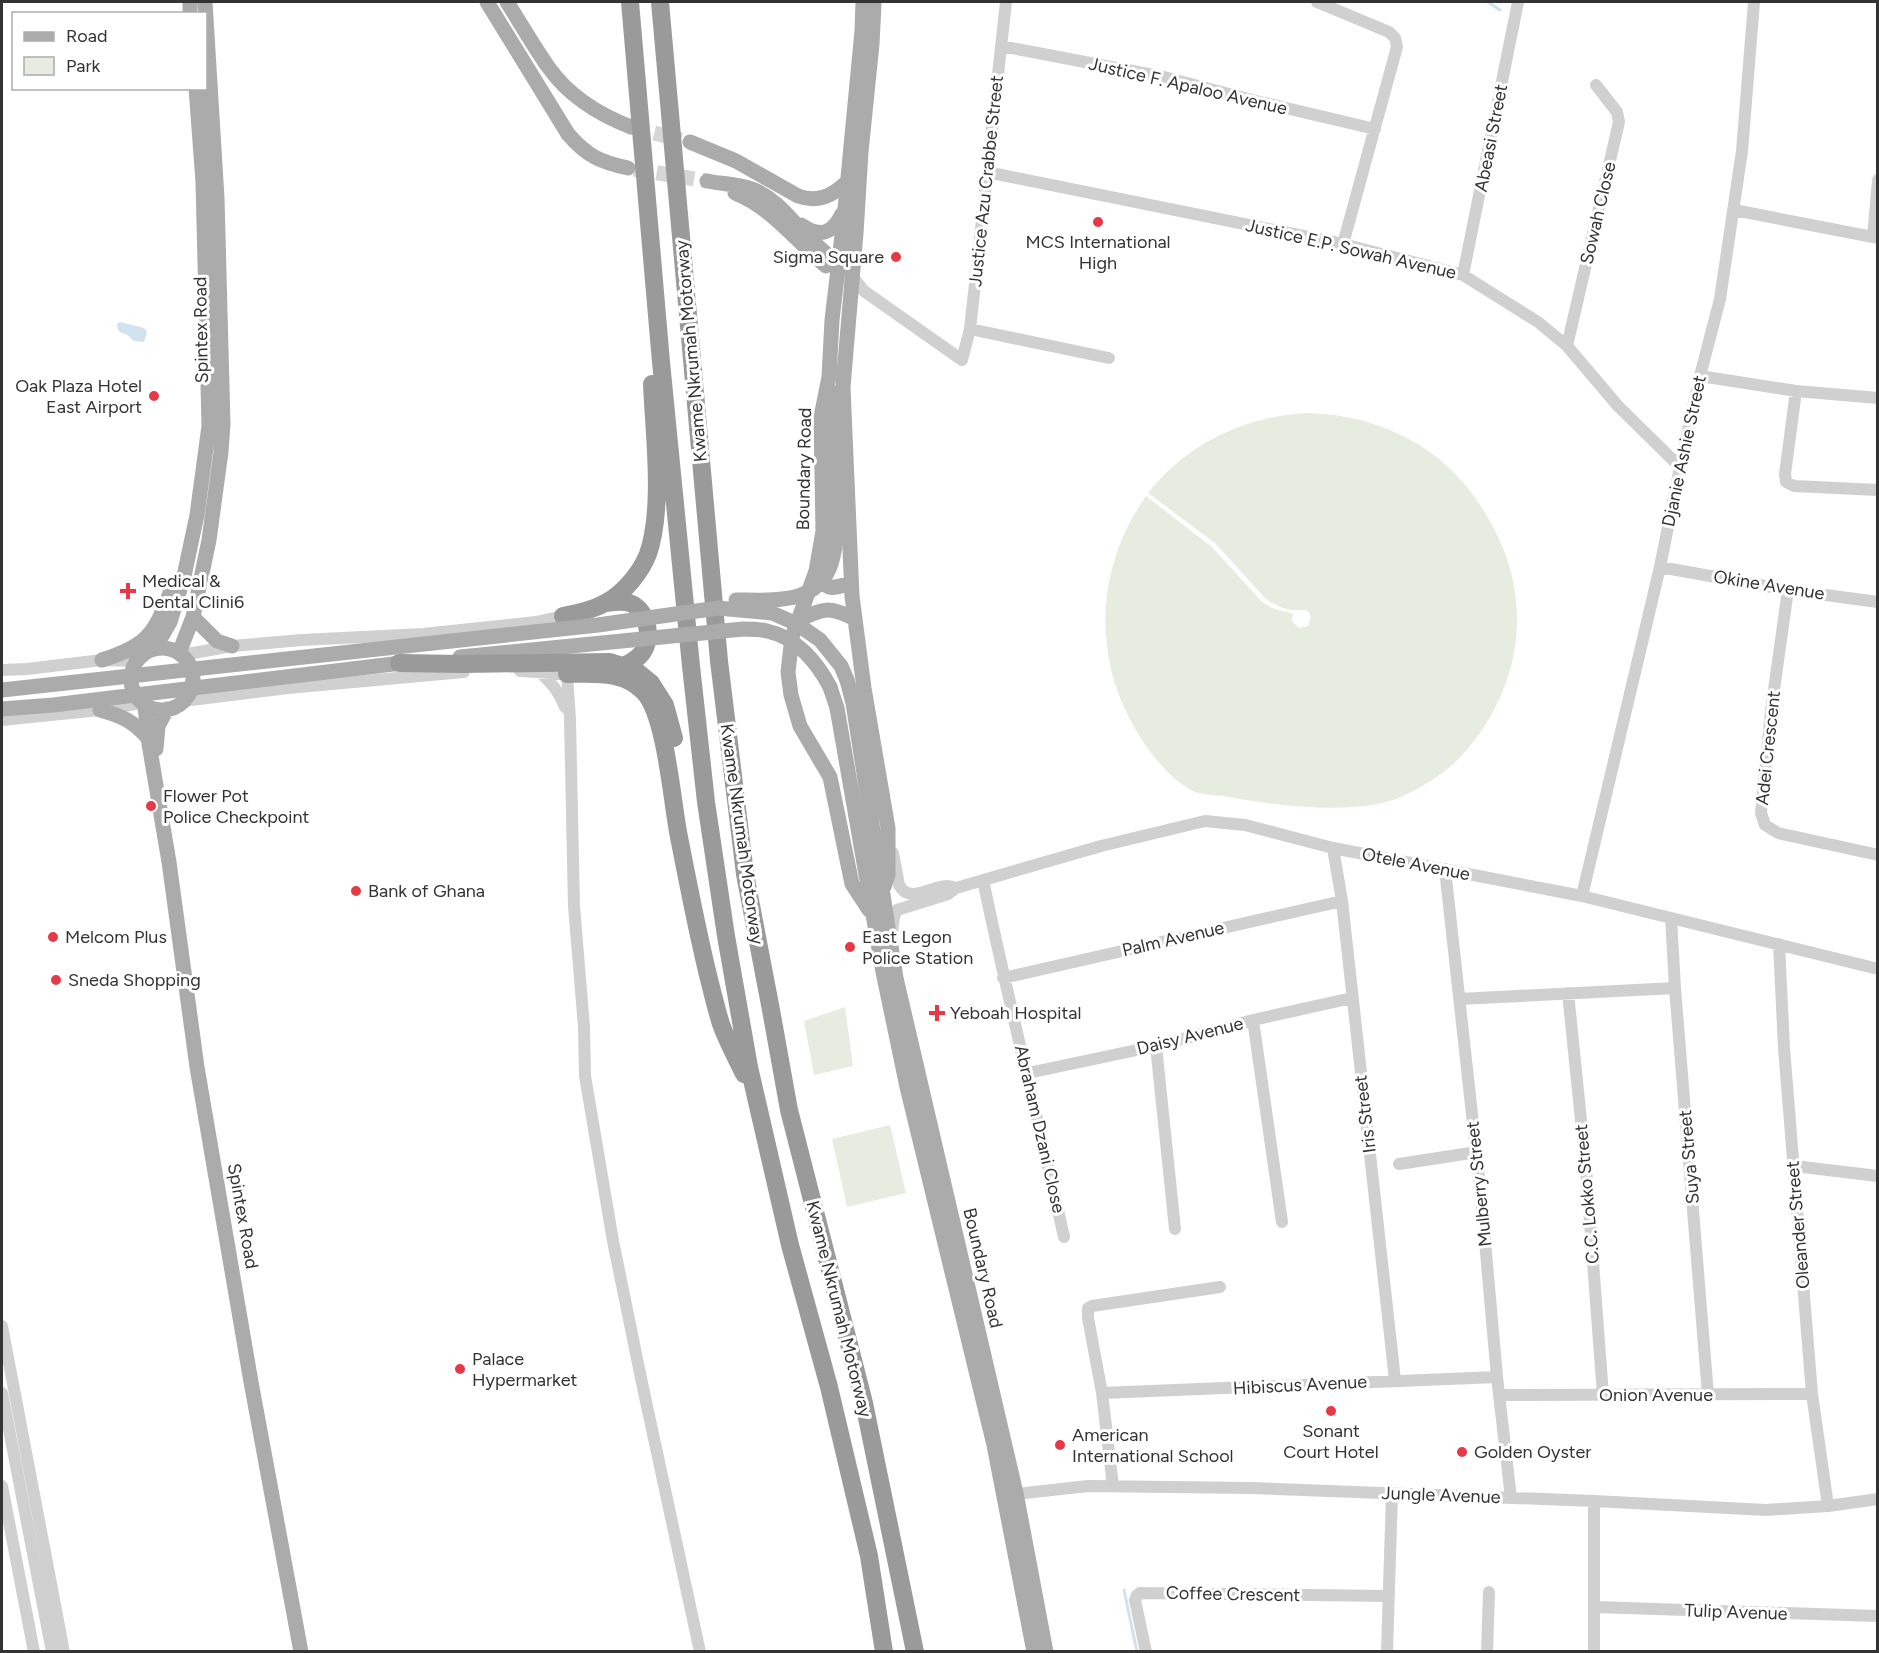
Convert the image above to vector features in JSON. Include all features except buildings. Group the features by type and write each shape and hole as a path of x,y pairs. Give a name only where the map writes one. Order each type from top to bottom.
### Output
{"highway":[{"name":"Kwame Nkrumah Motorway","path":"630,2 661,362 706,802 726,936 758,1106 790,1245 820,1353 871,1566 884,1652"},
{"name":"Kwame Nkrumah Motorway","path":"660,2 719,661 745,874 789,1110 864,1402 915,1652"},
{"path":"563,616 583,612 606,603 619,594 644,562 652,537 657,476 641,241 646,185"},
{"path":"567,674 613,670 629,665 641,654 647,644 649,633 645,620 634,605 625,602 606,603"},
{"path":"399,663 610,662 635,670 651,683 665,705 674,738 688,826 698,926"},
{"path":"591,673 620,677 635,683 646,694 655,710 663,742 679,836 721,1024 758,1106"}],"main road":[{"path":"207,70 214,43 214,2"},
{"path":"487,2 558,120 575,143 595,159 628,168"},
{"path":"507,2 550,70 564,85 601,114 631,127"},
{"name":"Boundary Road","path":"863,2 845,209 848,279 833,307 829,377 822,417 823,531 816,571 792,637 789,665 791,695 800,726 830,777 852,884 873,916"},
{"name":"Boundary Road","path":"874,2 872,44 848,279 843,387 851,583 864,688 888,828 888,875 882,894"},
{"name":"Spintex Road","path":"155,648 170,622 187,561 201,494 209,426 203,90"},
{"name":"Spintex Road","path":"181,654 193,617 210,530 223,424 217,198 204,90"},
{"path":"690,142 736,161 807,199 827,196 836,192 847,182"},
{"path":"707,182 739,185 753,189 769,198 795,221 817,233 825,233 836,224 845,209"},
{"path":"723,184 769,213 808,251 848,279"},
{"path":"795,221 848,279"},
{"path":"808,251 823,274 833,307"},
{"path":"2,690 520,633 718,608 726,600 784,599 804,595 816,588 828,572 833,559 836,532 836,490 829,377"},
{"path":"102,660 123,653 150,635 187,561"},
{"path":"816,571 823,585 827,587 835,588 851,583"},
{"name":"Boundary Road","path":"718,608 772,613 797,624 820,640 841,666 847,680 853,703 890,946 906,1028 1046,1652"},
{"path":"799,620 820,609 841,612 855,619"},
{"path":"193,617 217,641 232,646"},
{"name":"Boundary Road","path":"2,709 399,663 743,628 768,631 790,640 820,668 837,708 873,916 907,1087 970,1345 1010,1494 1034,1652"},
{"path":"155,648 170,649 181,654 191,669 193,678 192,686 183,701 166,709 152,708 143,704 133,691 131,683 136,661 147,651 155,648"},
{"name":"Spintex Road","path":"143,704 169,862 197,1067 251,1382 301,1652"},
{"name":"Spintex Road","path":"155,785 158,726 166,709"},
{"path":"100,710 120,716 139,728 148,738"}],"street":[{"name":"Justice Azu Crabbe Street","path":"848,279 962,360 970,329 1006,2"},
{"path":"1317,2 1389,32 1395,38 1397,47 1343,244"},
{"name":"Abeasi Street","path":"1463,275 1518,2"},
{"name":"Djanie Ashie Street","path":"1582,896 1660,567 1700,376 1720,299 1742,151 1754,2"},
{"name":"Justice F. Apaloo Avenue","path":"1001,45 1164,77 1375,129"},
{"name":"Sowah Close","path":"1567,346 1619,122 1617,112 1596,86"},
{"name":"Justice E.P. Sowah Avenue","path":"987,172 1343,244 1463,275 1538,322 1567,346 1618,406 1680,468"},
{"path":"1734,210 1875,238 1878,180"},
{"path":"970,329 1109,358"},
{"path":"1700,376 1796,391 1878,398"},
{"path":"1796,391 1785,474 1786,482 1794,486 1878,490"},
{"name":"Okine Avenue","path":"1660,567 1788,590 1878,602"},
{"name":"Adei Crescent","path":"1788,590 1771,711 1761,813 1765,825 1778,833 1878,855"},
{"path":"181,654 232,646 302,640 423,634 536,622 563,616"},
{"path":"2,670 102,660 136,661"},
{"path":"183,701 441,673 503,670 567,674 574,906 584,1027 585,1076 642,1383 700,1652"},
{"path":"539,672 552,683 560,695 570,720"},
{"path":"2,720 143,704"},
{"name":"Otele Avenue","path":"890,946 897,910 983,880 1101,846 1205,821 1245,825 1334,848 1582,896 1878,969"},
{"name":"Otele Avenue","path":"888,828 901,889 907,893 918,894 946,886 956,888"},
{"name":"Iris Street","path":"1334,848 1342,901 1395,1380"},
{"name":"Mulberry Street","path":"1445,869 1477,1152 1497,1377 1511,1498"},
{"name":"Abraham Dzani Close","path":"983,880 1003,978 1028,1073 1064,1237"},
{"name":"Palm Avenue","path":"1003,978 1342,901"},
{"name":"Suya Street","path":"1671,918 1674,988 1708,1395"},
{"name":"Oleander Street","path":"1779,944 1784,1048 1812,1394 1828,1506"},
{"path":"1460,999 1674,988"},
{"name":"C.C. Lokko Street","path":"1568,993 1586,1169 1603,1395"},
{"name":"Daisy Avenue","path":"1028,1073 1156,1046 1253,1020 1352,998"},
{"path":"1253,1020 1282,1222"},
{"path":"1156,1046 1175,1229"},
{"path":"1399,1164 1477,1152"},
{"path":"1794,1166 1878,1176"},
{"path":"1113,1486 1102,1393 1088,1308 1220,1287"},
{"path":"2,1326 64,1652"},
{"name":"Hibiscus Avenue","path":"1102,1393 1497,1377"},
{"path":"2,1393 52,1652"},
{"name":"Onion Avenue","path":"1500,1395 1812,1394"},
{"path":"2,1486 34,1652"},
{"name":"Jungle Avenue","path":"1010,1494 1088,1486 1251,1488 1766,1510 1828,1506 1878,1499"},
{"path":"1387,1652 1392,1493"},
{"path":"1594,1501 1594,1652"},
{"path":"1486,1652 1489,1592"},
{"name":"Coffee Crescent","path":"1146,1652 1135,1600 1140,1593 1388,1596"},
{"name":"Tulip Avenue","path":"1594,1607 1878,1616"}],"green space":[{"path":"1306,413 1336,415 1391,430 1416,443 1439,459 1459,478 1493,527 1505,552 1512,578 1517,630 1513,656 1496,706 1482,730 1460,758 1434,779 1398,798 1374,805 1309,807 1263,803 1191,790 1164,768 1151,753 1130,720 1115,685 1107,646 1106,601 1115,557 1123,536 1146,496 1212,547 1262,602 1272,608 1293,614 1292,621 1299,628 1308,626 1311,617 1308,611 1286,609 1265,598 1215,543 1148,493 1180,460 1218,436 1260,420"},
{"path":"845,1007 853,1066 814,1075 804,1021"},
{"path":"890,1125 906,1193 847,1207 832,1139"}],"water":[{"path":"120,322 144,328 147,332 144,342 134,341 127,334 119,331 117,324"}],"waterway":[{"path":"1488,2 1500,10"},
{"path":"1124,1590 1137,1652"}],"tunnel":[{"path":"632,127 681,140"},
{"path":"634,169 707,181"}],"place":[{"name":"MCS International High","path":"1098,222"},
{"name":"Sigma Square","path":"896,257"},
{"name":"Oak Plaza Hotel East Airport","path":"154,396"},
{"name":"Medical & Dental Clini6","path":"128,591"},
{"name":"Flower Pot Police Checkpoint","path":"151,806"},
{"name":"Bank of Ghana","path":"356,891"},
{"name":"Melcom Plus","path":"53,937"},
{"name":"East Legon Police Station","path":"850,947"},
{"name":"Sneda Shopping","path":"56,980"},
{"name":"Yeboah Hospital","path":"937,1013"},
{"name":"Palace Hypermarket","path":"460,1369"},
{"name":"Sonant Court Hotel","path":"1331,1411"},
{"name":"American International School","path":"1060,1445"},
{"name":"Golden Oyster","path":"1462,1452"}]}
